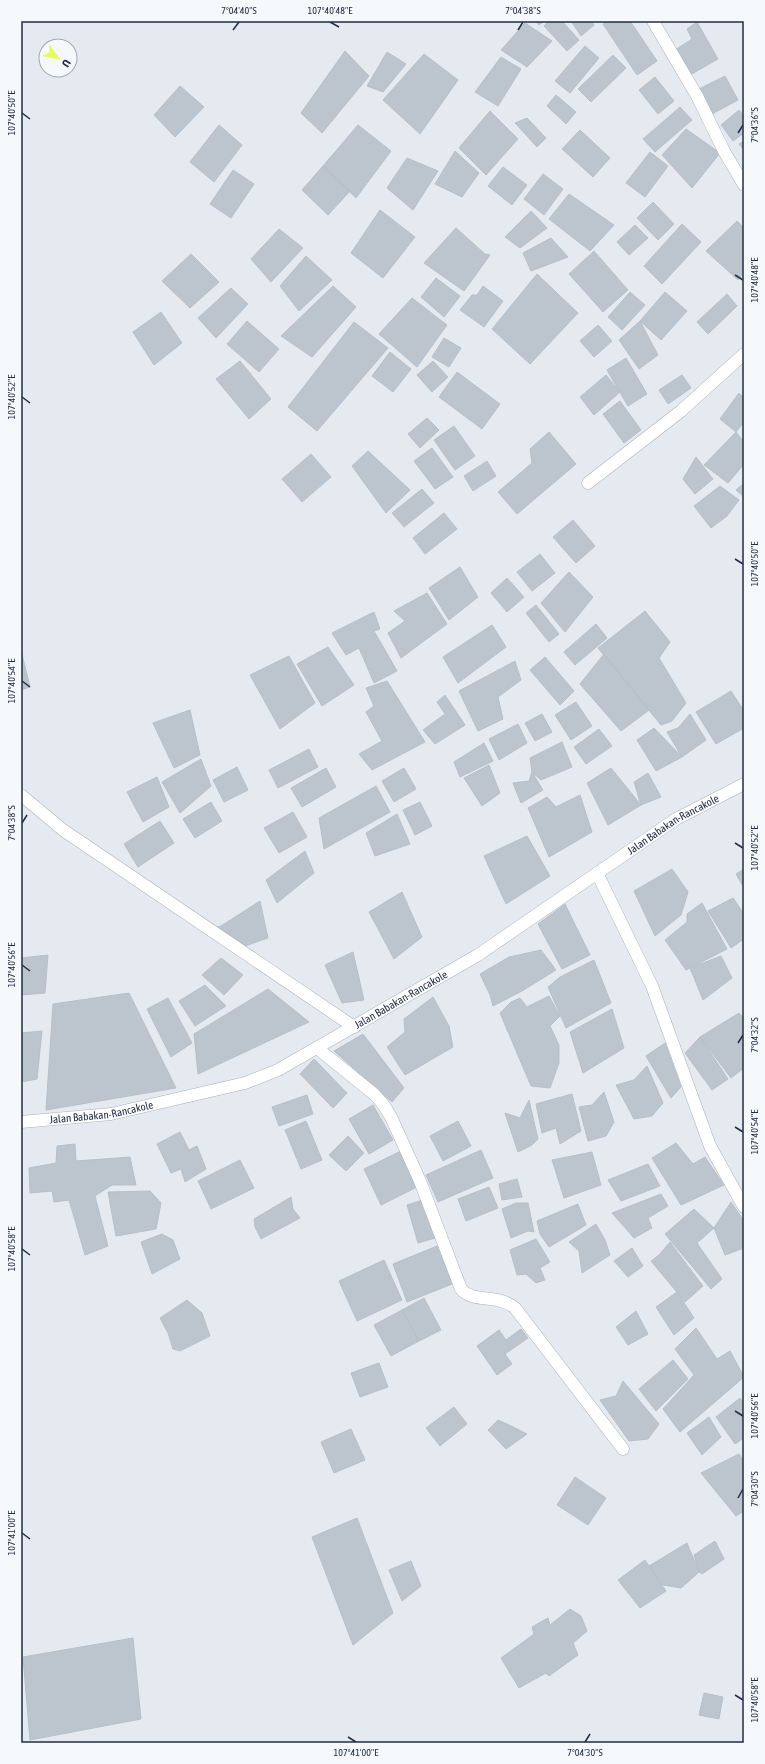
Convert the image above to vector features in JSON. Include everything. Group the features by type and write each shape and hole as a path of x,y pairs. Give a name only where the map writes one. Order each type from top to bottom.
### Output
{"street":[{"path":"653,21 697,96 725,153 744,184"},
{"path":"588,483 681,410 744,354"},
{"name":"Jalan Babakan-Rancakole","path":"21,1122 110,1114 245,1083 278,1070 478,955 676,819 744,784"},
{"path":"21,795 63,830 354,1027"},
{"path":"597,873 652,986 710,1146 744,1207"},
{"path":"317,1048 374,1094 387,1111 420,1181 461,1289 465,1294 473,1297 508,1302 515,1308 623,1449"}],"building":[{"path":"535,21 544,21 539,25"},
{"path":"549,21 562,21 579,40 567,51 544,26"},
{"path":"571,21 591,21 594,25 581,36"},
{"path":"607,21 630,21 657,61 637,75 603,24"},
{"path":"697,22 718,59 690,75 675,50 692,39 687,29"},
{"path":"525,23 552,41 527,67 501,50"},
{"path":"585,46 599,58 570,93 555,81"},
{"path":"345,51 369,76 322,133 301,113"},
{"path":"387,52 406,64 383,92 367,86"},
{"path":"424,54 458,80 420,134 383,100"},
{"path":"613,55 626,68 591,102 578,89"},
{"path":"501,57 521,69 498,106 475,92"},
{"path":"725,76 738,100 712,114 699,89"},
{"path":"655,77 674,101 658,114 639,90"},
{"path":"180,86 204,107 175,137 154,115"},
{"path":"556,95 576,112 566,124 547,106"},
{"path":"680,107 692,120 655,152 643,139"},
{"path":"739,110 744,116 744,133 733,141 721,125"},
{"path":"490,111 518,139 486,175 459,148"},
{"path":"527,118 546,138 537,147 515,123"},
{"path":"219,125 242,145 214,182 190,162"},
{"path":"358,125 391,151 356,198 323,166"},
{"path":"686,129 720,153 692,188 662,155"},
{"path":"580,130 610,158 593,177 562,149"},
{"path":"744,141 744,150 739,144"},
{"path":"455,151 479,173 462,197 435,184"},
{"path":"650,152 668,166 645,197 626,183"},
{"path":"407,158 438,171 413,210 387,188"},
{"path":"323,166 350,191 328,215 302,190"},
{"path":"503,167 527,185 512,205 488,186"},
{"path":"233,170 254,184 231,218 210,204"},
{"path":"543,174 563,189 544,215 524,199"},
{"path":"569,194 614,225 590,251 549,219"},
{"path":"653,202 674,224 658,240 637,218"},
{"path":"380,210 415,237 383,278 351,253"},
{"path":"531,211 547,228 520,248 505,237"},
{"path":"737,221 744,228 744,273 738,280 706,251"},
{"path":"682,224 701,242 662,284 644,266"},
{"path":"635,225 648,238 629,255 617,242"},
{"path":"456,228 485,254 490,255 464,291 424,263"},
{"path":"279,229 303,248 271,282 251,259"},
{"path":"551,238 568,257 531,271 523,253"},
{"path":"594,251 628,290 603,312 569,274"},
{"path":"191,254 219,282 190,308 162,281"},
{"path":"306,256 332,280 299,311 280,286"},
{"path":"537,274 578,313 530,364 492,329"},
{"path":"436,278 460,296 444,317 421,297"},
{"path":"333,286 356,307 312,357 281,336"},
{"path":"483,286 503,301 484,327 460,310 472,295 477,295"},
{"path":"231,288 248,304 216,338 198,318"},
{"path":"630,292 645,305 622,330 608,317"},
{"path":"665,292 687,311 661,340 640,321"},
{"path":"727,294 737,306 708,334 697,322"},
{"path":"412,298 447,325 417,367 379,334"},
{"path":"161,312 182,343 154,365 133,332"},
{"path":"247,321 279,349 259,372 227,344"},
{"path":"640,321 658,355 639,369 619,340"},
{"path":"354,322 388,348 317,431 288,407"},
{"path":"598,325 612,341 594,357 580,341"},
{"path":"444,338 461,348 449,367 432,357"},
{"path":"390,352 411,369 393,392 372,376"},
{"path":"626,358 647,394 628,406 607,370"},
{"path":"240,361 271,399 249,419 216,379"},
{"path":"433,361 448,377 432,392 417,375"},
{"path":"457,372 500,404 482,429 439,397"},
{"path":"606,375 620,392 594,415 580,397"},
{"path":"682,375 691,388 668,404 659,390"},
{"path":"739,393 744,398 744,422 736,432 720,419"},
{"path":"620,401 641,430 624,443 603,414"},
{"path":"427,418 439,430 420,448 408,434"},
{"path":"454,426 475,456 455,470 434,440"},
{"path":"549,432 576,464 517,514 498,492 532,463 530,449"},
{"path":"736,432 744,442 744,464 728,483 704,465"},
{"path":"432,448 453,477 435,489 414,461"},
{"path":"368,451 410,490 386,513 352,466"},
{"path":"311,454 331,477 302,502 282,479"},
{"path":"696,457 713,479 695,494 683,479"},
{"path":"487,461 496,476 473,491 464,476"},
{"path":"744,483 744,497 736,490"},
{"path":"720,486 739,500 727,516 711,528 694,506"},
{"path":"422,489 434,503 404,527 392,513"},
{"path":"444,513 457,529 425,554 413,538"},
{"path":"573,520 595,546 576,563 553,537"},
{"path":"540,554 555,573 532,591 517,572"},
{"path":"460,567 478,597 449,620 429,588"},
{"path":"569,572 593,597 565,632 541,603"},
{"path":"507,578 524,597 507,612 491,593"},
{"path":"427,593 447,624 401,658 388,633 405,621 394,611"},
{"path":"536,605 559,634 549,642 526,613"},
{"path":"645,611 670,642 659,658 686,703 672,721 661,725 598,648"},
{"path":"374,612 380,629 374,631 397,671 374,683 359,648 346,655 332,633"},
{"path":"596,624 607,638 575,665 564,652"},
{"path":"492,625 506,647 458,683 443,657"},
{"path":"328,647 354,685 322,706 297,664"},
{"path":"21,650 30,687 21,690"},
{"path":"604,654 649,710 621,731 580,684"},
{"path":"289,656 315,703 280,729 250,675"},
{"path":"545,657 574,691 560,705 530,670"},
{"path":"515,661 521,680 498,697 503,719 478,731 459,691"},
{"path":"387,681 425,742 372,770 359,754 382,741 366,712 374,706 366,688"},
{"path":"731,691 744,711 744,728 716,744 696,712"},
{"path":"445,695 465,725 435,744 423,730 445,714 437,702"},
{"path":"576,702 592,726 571,740 555,715"},
{"path":"190,710 200,755 174,768 153,723"},
{"path":"542,714 552,732 535,741 525,723"},
{"path":"690,714 706,740 682,757 667,732 678,728"},
{"path":"518,724 527,743 499,760 489,739"},
{"path":"654,728 682,757 656,771 637,740"},
{"path":"599,729 612,746 586,764 574,747"},
{"path":"562,742 572,767 541,780 532,772 530,758"},
{"path":"484,743 493,761 460,777 454,762"},
{"path":"309,749 318,767 278,788 269,770"},
{"path":"201,759 211,786 180,813 162,782"},
{"path":"489,765 500,793 482,806 464,778"},
{"path":"237,767 248,790 224,802 213,780"},
{"path":"326,768 336,787 302,807 291,788"},
{"path":"404,768 416,789 394,802 382,781"},
{"path":"611,768 641,805 608,825 587,783"},
{"path":"532,772 543,790 521,803 513,783 529,781"},
{"path":"648,773 661,797 641,805 634,782"},
{"path":"157,777 169,807 143,822 127,792"},
{"path":"376,786 390,812 324,849 319,818"},
{"path":"580,795 592,832 549,857 528,808 547,797 556,807"},
{"path":"211,802 222,821 195,838 183,819"},
{"path":"420,802 432,826 415,835 403,810"},
{"path":"293,812 307,837 279,853 264,828"},
{"path":"397,814 410,844 375,856 366,833"},
{"path":"160,821 174,843 138,867 124,844"},
{"path":"527,836 550,876 506,904 484,856"},
{"path":"305,851 314,873 277,903 266,880"},
{"path":"672,869 688,892 681,915 655,936 634,891"},
{"path":"744,869 744,888 736,874"},
{"path":"402,892 422,937 394,959 369,912"},
{"path":"733,898 744,914 744,939 731,948 708,911"},
{"path":"260,901 268,938 242,947 213,928 221,926"},
{"path":"702,903 727,949 686,970 665,940 687,922 687,914"},
{"path":"565,904 590,955 562,969 538,924"},
{"path":"541,950 556,970 522,991 493,1006 490,995 480,974 509,957"},
{"path":"353,952 364,1000 342,1003 325,965"},
{"path":"48,955 45,993 21,995 21,958"},
{"path":"721,956 732,978 703,1000 690,968"},
{"path":"221,958 243,975 224,995 202,975"},
{"path":"594,960 611,1003 566,1028 548,987 560,977"},
{"path":"205,985 226,1006 195,1026 179,1001"},
{"path":"268,989 309,1022 198,1074 194,1034"},
{"path":"129,993 176,1088 46,1110 53,1004"},
{"path":"549,996 560,1016 550,1026 559,1045 559,1063 550,1088 531,1086 500,1013 511,1002 520,998 527,1007"},
{"path":"433,997 449,1026 453,1047 405,1075 387,1047 405,1032 404,1019"},
{"path":"168,998 192,1043 171,1057 147,1009"},
{"path":"612,1009 624,1048 583,1073 570,1032"},
{"path":"739,1013 744,1019 744,1068 731,1078 700,1037"},
{"path":"42,1031 37,1079 21,1082 21,1033"},
{"path":"363,1034 404,1088 392,1102 334,1051"},
{"path":"700,1037 728,1079 712,1090 685,1053"},
{"path":"665,1043 681,1087 671,1098 646,1056"},
{"path":"314,1059 347,1093 333,1108 300,1074"},
{"path":"647,1066 663,1103 652,1116 634,1119 616,1085 634,1080"},
{"path":"604,1092 614,1122 606,1136 588,1141 579,1107 592,1105"},
{"path":"572,1094 581,1131 560,1144 556,1128 542,1133 536,1104"},
{"path":"307,1095 313,1114 279,1126 272,1107"},
{"path":"529,1100 538,1139 532,1145 518,1152 505,1113 520,1118"},
{"path":"373,1105 393,1140 369,1154 349,1119"},
{"path":"306,1121 322,1160 301,1169 285,1130"},
{"path":"458,1121 471,1146 443,1161 430,1136"},
{"path":"180,1132 189,1150 197,1146 206,1169 185,1182 181,1169 171,1173 157,1144"},
{"path":"348,1136 364,1153 346,1171 329,1155"},
{"path":"676,1143 693,1164 705,1157 724,1185 681,1205 652,1158"},
{"path":"75,1144 76,1161 130,1157 136,1185 112,1185 95,1196 108,1246 85,1255 69,1200 54,1202 52,1191 30,1193 29,1168 56,1163 57,1146"},
{"path":"481,1150 493,1178 438,1202 426,1175"},
{"path":"401,1151 417,1187 381,1205 364,1169"},
{"path":"592,1152 601,1185 564,1198 552,1160"},
{"path":"240,1160 254,1188 211,1209 198,1181"},
{"path":"648,1164 660,1186 621,1201 608,1180"},
{"path":"517,1179 522,1197 502,1200 499,1184"},
{"path":"489,1187 498,1208 466,1221 458,1199"},
{"path":"150,1191 161,1203 156,1229 116,1236 108,1192"},
{"path":"661,1194 668,1206 648,1218 652,1228 634,1238 612,1213"},
{"path":"291,1197 293,1209 300,1218 261,1239 255,1227 254,1219"},
{"path":"423,1200 435,1238 418,1243 407,1205"},
{"path":"731,1202 744,1221 744,1248 725,1255 714,1228"},
{"path":"516,1203 528,1203 534,1232 528,1231 511,1238 502,1209"},
{"path":"578,1204 586,1225 549,1247 540,1234 537,1221"},
{"path":"694,1209 714,1228 697,1243 722,1279 711,1289 665,1234"},
{"path":"596,1224 605,1240 610,1255 582,1273 579,1251 569,1242"},
{"path":"162,1234 173,1240 180,1259 152,1274 141,1242"},
{"path":"536,1239 550,1262 540,1268 545,1280 536,1283 526,1274 517,1275 510,1250"},
{"path":"670,1242 703,1286 685,1302 651,1261 659,1255"},
{"path":"437,1246 452,1284 407,1302 393,1264"},
{"path":"632,1248 643,1266 628,1277 614,1261"},
{"path":"384,1260 402,1300 357,1321 339,1281"},
{"path":"677,1292 694,1318 674,1335 656,1307"},
{"path":"424,1298 441,1330 419,1341 402,1310"},
{"path":"187,1300 202,1313 210,1336 180,1351 173,1349 168,1333 160,1318"},
{"path":"402,1310 419,1341 391,1356 374,1325"},
{"path":"636,1311 648,1334 628,1345 616,1327"},
{"path":"696,1328 717,1359 730,1351 744,1377 680,1432 663,1409 694,1375 675,1349"},
{"path":"521,1329 528,1338 505,1354 512,1364 497,1375 477,1346 499,1330 506,1340"},
{"path":"673,1360 688,1379 656,1411 639,1389"},
{"path":"379,1363 388,1387 360,1397 351,1373"},
{"path":"623,1381 659,1424 648,1439 629,1441 600,1400 616,1396"},
{"path":"740,1398 744,1403 744,1438 735,1444 716,1417"},
{"path":"454,1407 467,1424 440,1446 426,1428"},
{"path":"709,1417 721,1437 702,1455 687,1433"},
{"path":"498,1420 527,1434 506,1449 488,1430"},
{"path":"351,1429 365,1460 334,1473 321,1442"},
{"path":"739,1454 744,1461 744,1511 736,1516 701,1473"},
{"path":"575,1477 606,1498 588,1525 557,1505"},
{"path":"357,1518 393,1613 353,1645 312,1537"},
{"path":"715,1541 724,1559 702,1574 699,1572 694,1555"},
{"path":"687,1543 699,1572 681,1588 663,1585 649,1566"},
{"path":"645,1560 666,1591 640,1608 618,1580"},
{"path":"411,1561 421,1586 402,1601 389,1570"},
{"path":"570,1609 581,1616 587,1631 573,1643 578,1655 549,1676 546,1673 519,1688 501,1658 534,1634 532,1627 548,1618 550,1625"},
{"path":"133,1638 141,1719 30,1740 23,1657"},
{"path":"704,1693 723,1697 719,1719 699,1715"}]}
